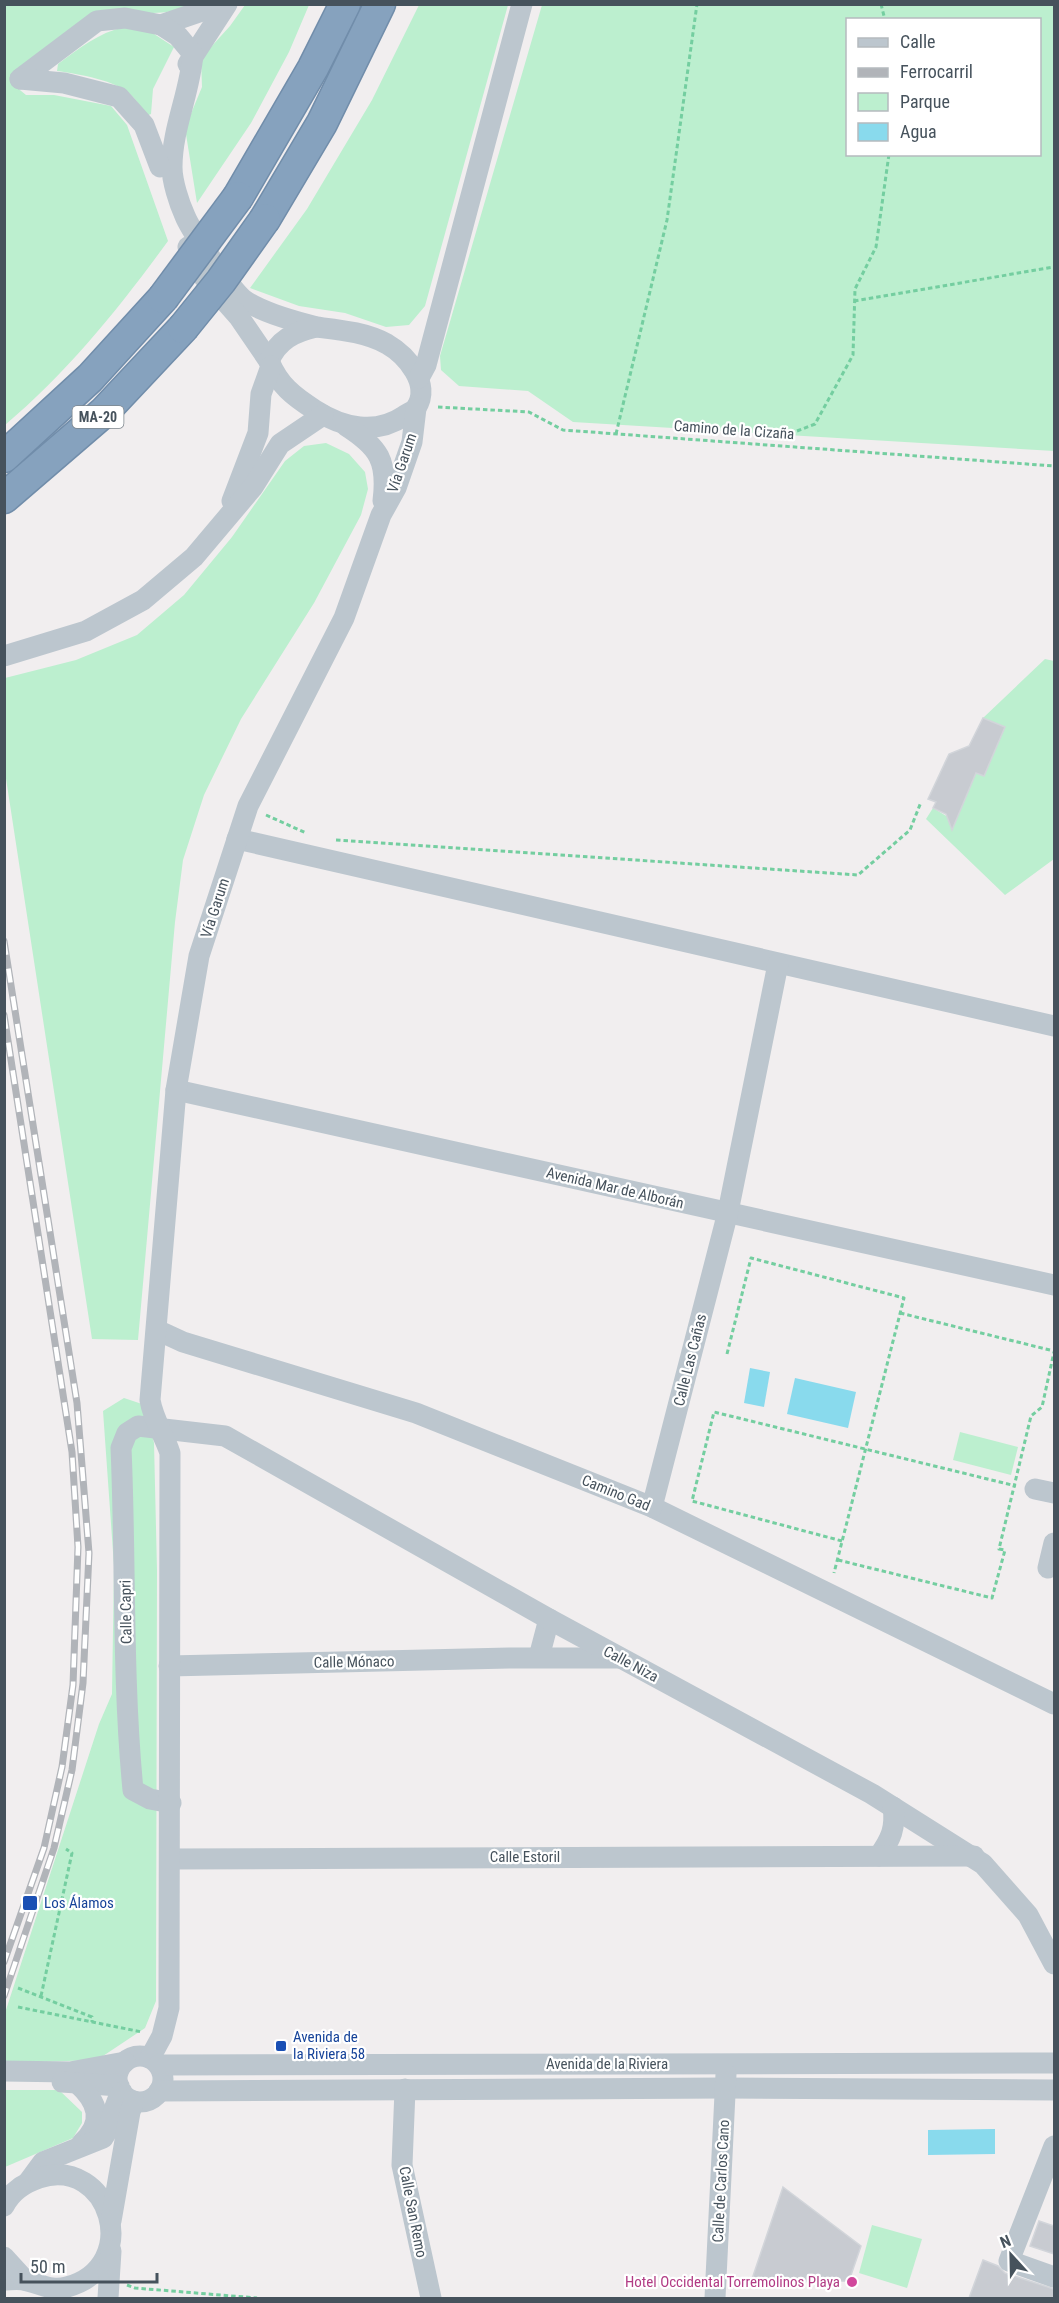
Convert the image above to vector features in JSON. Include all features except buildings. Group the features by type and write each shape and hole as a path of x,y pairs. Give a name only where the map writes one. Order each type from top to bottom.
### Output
{"highway":[{"path":"313,69 321,20 327,4"},
{"name":"MA-20","path":"4,457 90,378 163,298 238,197 313,69 345,4"},
{"name":"MA-20","path":"4,498 104,412 183,328 221,281 265,219 322,123 380,4"},
{"path":"365,38 395,4"}],"street":[{"path":"161,25 199,12 209,4"},
{"path":"160,167 169,100 193,54 227,4"},
{"path":"419,378 426,365 522,4"},
{"path":"125,18 161,25 178,36 193,54 191,78 177,123 172,168 185,216 211,258 243,299 284,317 316,327 364,335 387,344 406,358 419,378 420,397 416,407 392,424 367,428 343,424 323,415 291,395 276,379 270,363 239,317 202,275 179,230 160,167 144,125 118,97 64,83 20,79 97,21 125,18"},
{"path":"224,518 241,481 258,433 261,394 274,349 295,332 316,327"},
{"name":"Vía Garum","path":"157,1330 176,1090 199,956 248,806 344,618 381,515 396,488 412,442 416,407"},
{"path":"4,656 28,651 86,631 143,600 194,557 224,518 253,487 280,444 323,415"},
{"name":"Vía Garum","path":"343,424 368,441 384,463 386,478 381,515"},
{"path":"237,839 1054,1026"},
{"name":"Calle Las Cañas","path":"652,1507 728,1212 778,964"},
{"name":"Avenida Mar de Alborán","path":"176,1090 1054,1285"},
{"path":"4,2081 77,2083 148,2100 159,2091 163,2078 155,2062 169,2008 170,1453 162,1431 153,1416 150,1400 157,1330"},
{"name":"Camino Gad","path":"157,1330 183,1342 416,1413 652,1507 1054,1704"},
{"name":"Calle Capri","path":"162,1431 138,1426 127,1433 121,1448 126,1550 128,1736 133,1790 150,1799 171,1803"},
{"name":"Calle Niza","path":"162,1431 225,1436 549,1619 893,1807 974,1856 1028,1915 1054,1964"},
{"path":"1048,1568 1054,1543"},
{"path":"539,1657 549,1619"},
{"name":"Calle Mónaco","path":"169,1666 539,1657 621,1658"},
{"path":"879,1856 893,1832 893,1807"},
{"name":"Calle Estoril","path":"171,1858 974,1856"},
{"path":"4,2072 70,2072 125,2062 137,2056 155,2062"},
{"path":"108,2288 112,2230 130,2112 118,2073 125,2062"},
{"name":"Avenida de la Riviera","path":"155,2062 1054,2063"},
{"name":"Calle de Carlos Cano","path":"715,2298 726,2064"},
{"path":"73,2150 90,2136 96,2122 95,2103 77,2083"},
{"name":"Avenida de la Riviera","path":"159,2091 725,2088 1054,2090"},
{"name":"Calle San Remo","path":"405,2089 402,2165 431,2298"},
{"path":"5,2205 14,2192 29,2181 43,2162 103,2138 110,2129 114,2105 125,2093"},
{"path":"1054,2146 1009,2261 1054,2277"},
{"path":"4,2257 15,2280 43,2288 66,2288 90,2277 105,2259 112,2230 100,2198 85,2184 66,2176 46,2176 29,2181"}],"path":[{"path":"616,434 667,220 697,4"},
{"path":"797,431 815,424 853,355 855,289 876,247 889,156"},
{"path":"854,301 1054,267"},
{"name":"Camino de la Cizaña","path":"416,407 529,412 563,430 1054,466"},
{"path":"331,840 858,875 910,830 921,802"},
{"path":"248,806 309,834"},
{"path":"727,1354 751,1258 904,1298 834,1573"},
{"path":"838,1560 992,1598 1005,1550 999,1549 1035,1489 1031,1416 1041,1407 1054,1352 900,1313"},
{"path":"843,1542 692,1501 714,1412 1035,1489"},
{"path":"41,1996 72,1853 66,1849"},
{"path":"18,1988 92,2017 92,2022"},
{"path":"18,2007 162,2036"},
{"path":"108,2288 135,2288 257,2298"}],"green space":[{"path":"4,5 188,5 165,12 124,11 15,86 26,95 54,95 111,106 127,125 168,241 72,361 5,425"},
{"path":"245,5 309,5 289,52 251,123 197,203 185,128 202,87 201,58 230,26"},
{"path":"419,5 508,5 425,306 409,325 386,327 345,313 299,306 250,288 307,209 372,100"},
{"path":"542,5 1054,5 1054,451 573,422 528,391 459,386 441,370 440,356"},
{"path":"124,27 151,32 174,47 153,89 151,114 146,116 138,103 125,90 97,79 57,71 58,64 97,37"},
{"path":"326,443 349,454 365,472 368,489 361,515 314,603 241,719 204,795 183,860 175,922 138,1340 92,1339 5,772 5,678 76,660 137,635 184,595 232,537 285,461 304,446"},
{"path":"1045,659 1054,661 1054,859 1005,895 926,819 933,808 953,820 957,818 975,772 984,776 1005,727 983,718"},
{"path":"124,1398 145,1405 154,1443 157,1570 156,2001 145,2028 97,2060 5,2063 5,2013 99,1724 112,1694 114,1566 103,1411"},
{"path":"960,1432 1018,1447 1011,1475 953,1460"},
{"path":"5,2090 59,2090 82,2112 82,2123 73,2138 5,2167"},
{"path":"872,2225 922,2239 907,2288 859,2273"}],"water":[{"path":"750,1368 770,1372 764,1407 744,1403"},
{"path":"795,1378 856,1392 848,1428 787,1414"},
{"path":"995,2129 995,2154 928,2155 928,2130"}],"railway":[{"path":"4,941 77,1403 89,1553 83,1683 72,1770 54,1848 4,1996"},
{"path":"4,1015 72,1452 78,1547 73,1685 62,1767 44,1848 4,1962"}],"place":[{"name":"Los Álamos","path":"30,1903"},
{"name":"Avenida de la Riviera 58","path":"281,2046"},
{"name":"Hotel Occidental Torremolinos Playa","path":"852,2282"}]}
